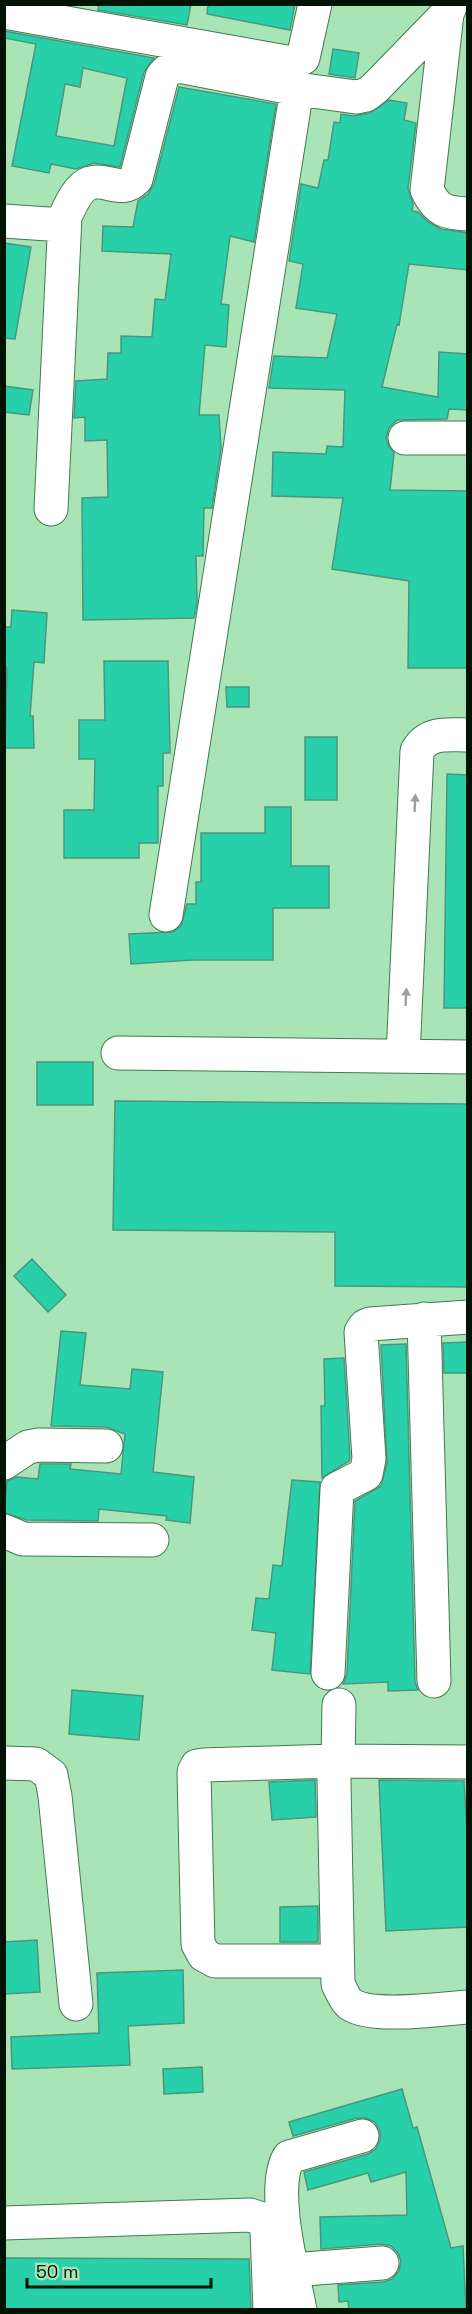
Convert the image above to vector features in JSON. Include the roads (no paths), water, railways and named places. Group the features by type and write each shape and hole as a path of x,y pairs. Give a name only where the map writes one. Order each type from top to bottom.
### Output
{"street":[{"path":"4,12 292,63 303,58 315,4"},
{"path":"51,509 63,225 71,204 89,183 124,186 132,184 136,179 162,77 167,70 176,66 184,67 297,89 356,97 375,88 449,9"},
{"path":"449,9 427,190 433,203 441,209 451,213 468,214"},
{"path":"166,915 297,89"},
{"path":"4,221 63,225"},
{"path":"405,438 468,438"},
{"path":"404,1056 417,751 432,736 468,735"},
{"path":"118,1053 468,1057"},
{"path":"328,1673 337,1489 366,1474 369,1459 360,1332 370,1324 468,1317"},
{"path":"424,1319 434,1681"},
{"path":"4,1463 28,1447 39,1445 106,1446"},
{"path":"4,1531 23,1539 152,1540"},
{"path":"339,1705 336,1761 338,1984 349,2003 365,2011 389,2012 468,2007"},
{"path":"336,1961 215,1961 204,1955 198,1944 194,1772 197,1766 336,1761 468,1762"},
{"path":"4,1763 36,1764 51,1775 76,2004"},
{"path":"300,2310 282,2210 282,2179 286,2161 296,2154 362,2136"},
{"path":"4,2223 250,2215 261,2219 267,2231 270,2310"},
{"path":"292,2270 382,2263"}]}
